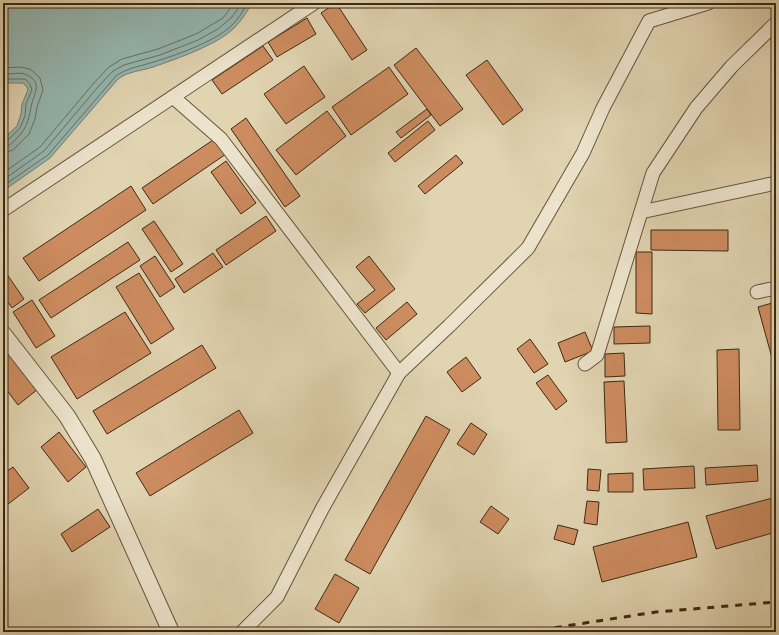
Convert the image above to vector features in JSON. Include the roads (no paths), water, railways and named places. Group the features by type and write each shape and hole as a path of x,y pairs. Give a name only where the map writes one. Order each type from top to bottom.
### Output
{"street":[{"path":"3,210 314,3"},
{"path":"242,632 278,597 322,509 399,373 528,248 583,153 603,108 649,21 708,3"},
{"path":"585,364 597,355 653,173 696,108 732,66 776,23"},
{"path":"172,97 221,139 399,373"},
{"path":"641,212 776,184"},
{"path":"757,292 776,288"},
{"path":"3,334 67,416 93,459 171,632"}],"water":[{"path":"3,3 252,3 234,28 207,46 153,67 122,76 118,79 50,158 3,191 3,139 17,126 21,114 22,104 28,90 23,83 3,83"}],"railway":[{"path":"527,632 656,612 776,602"}]}
